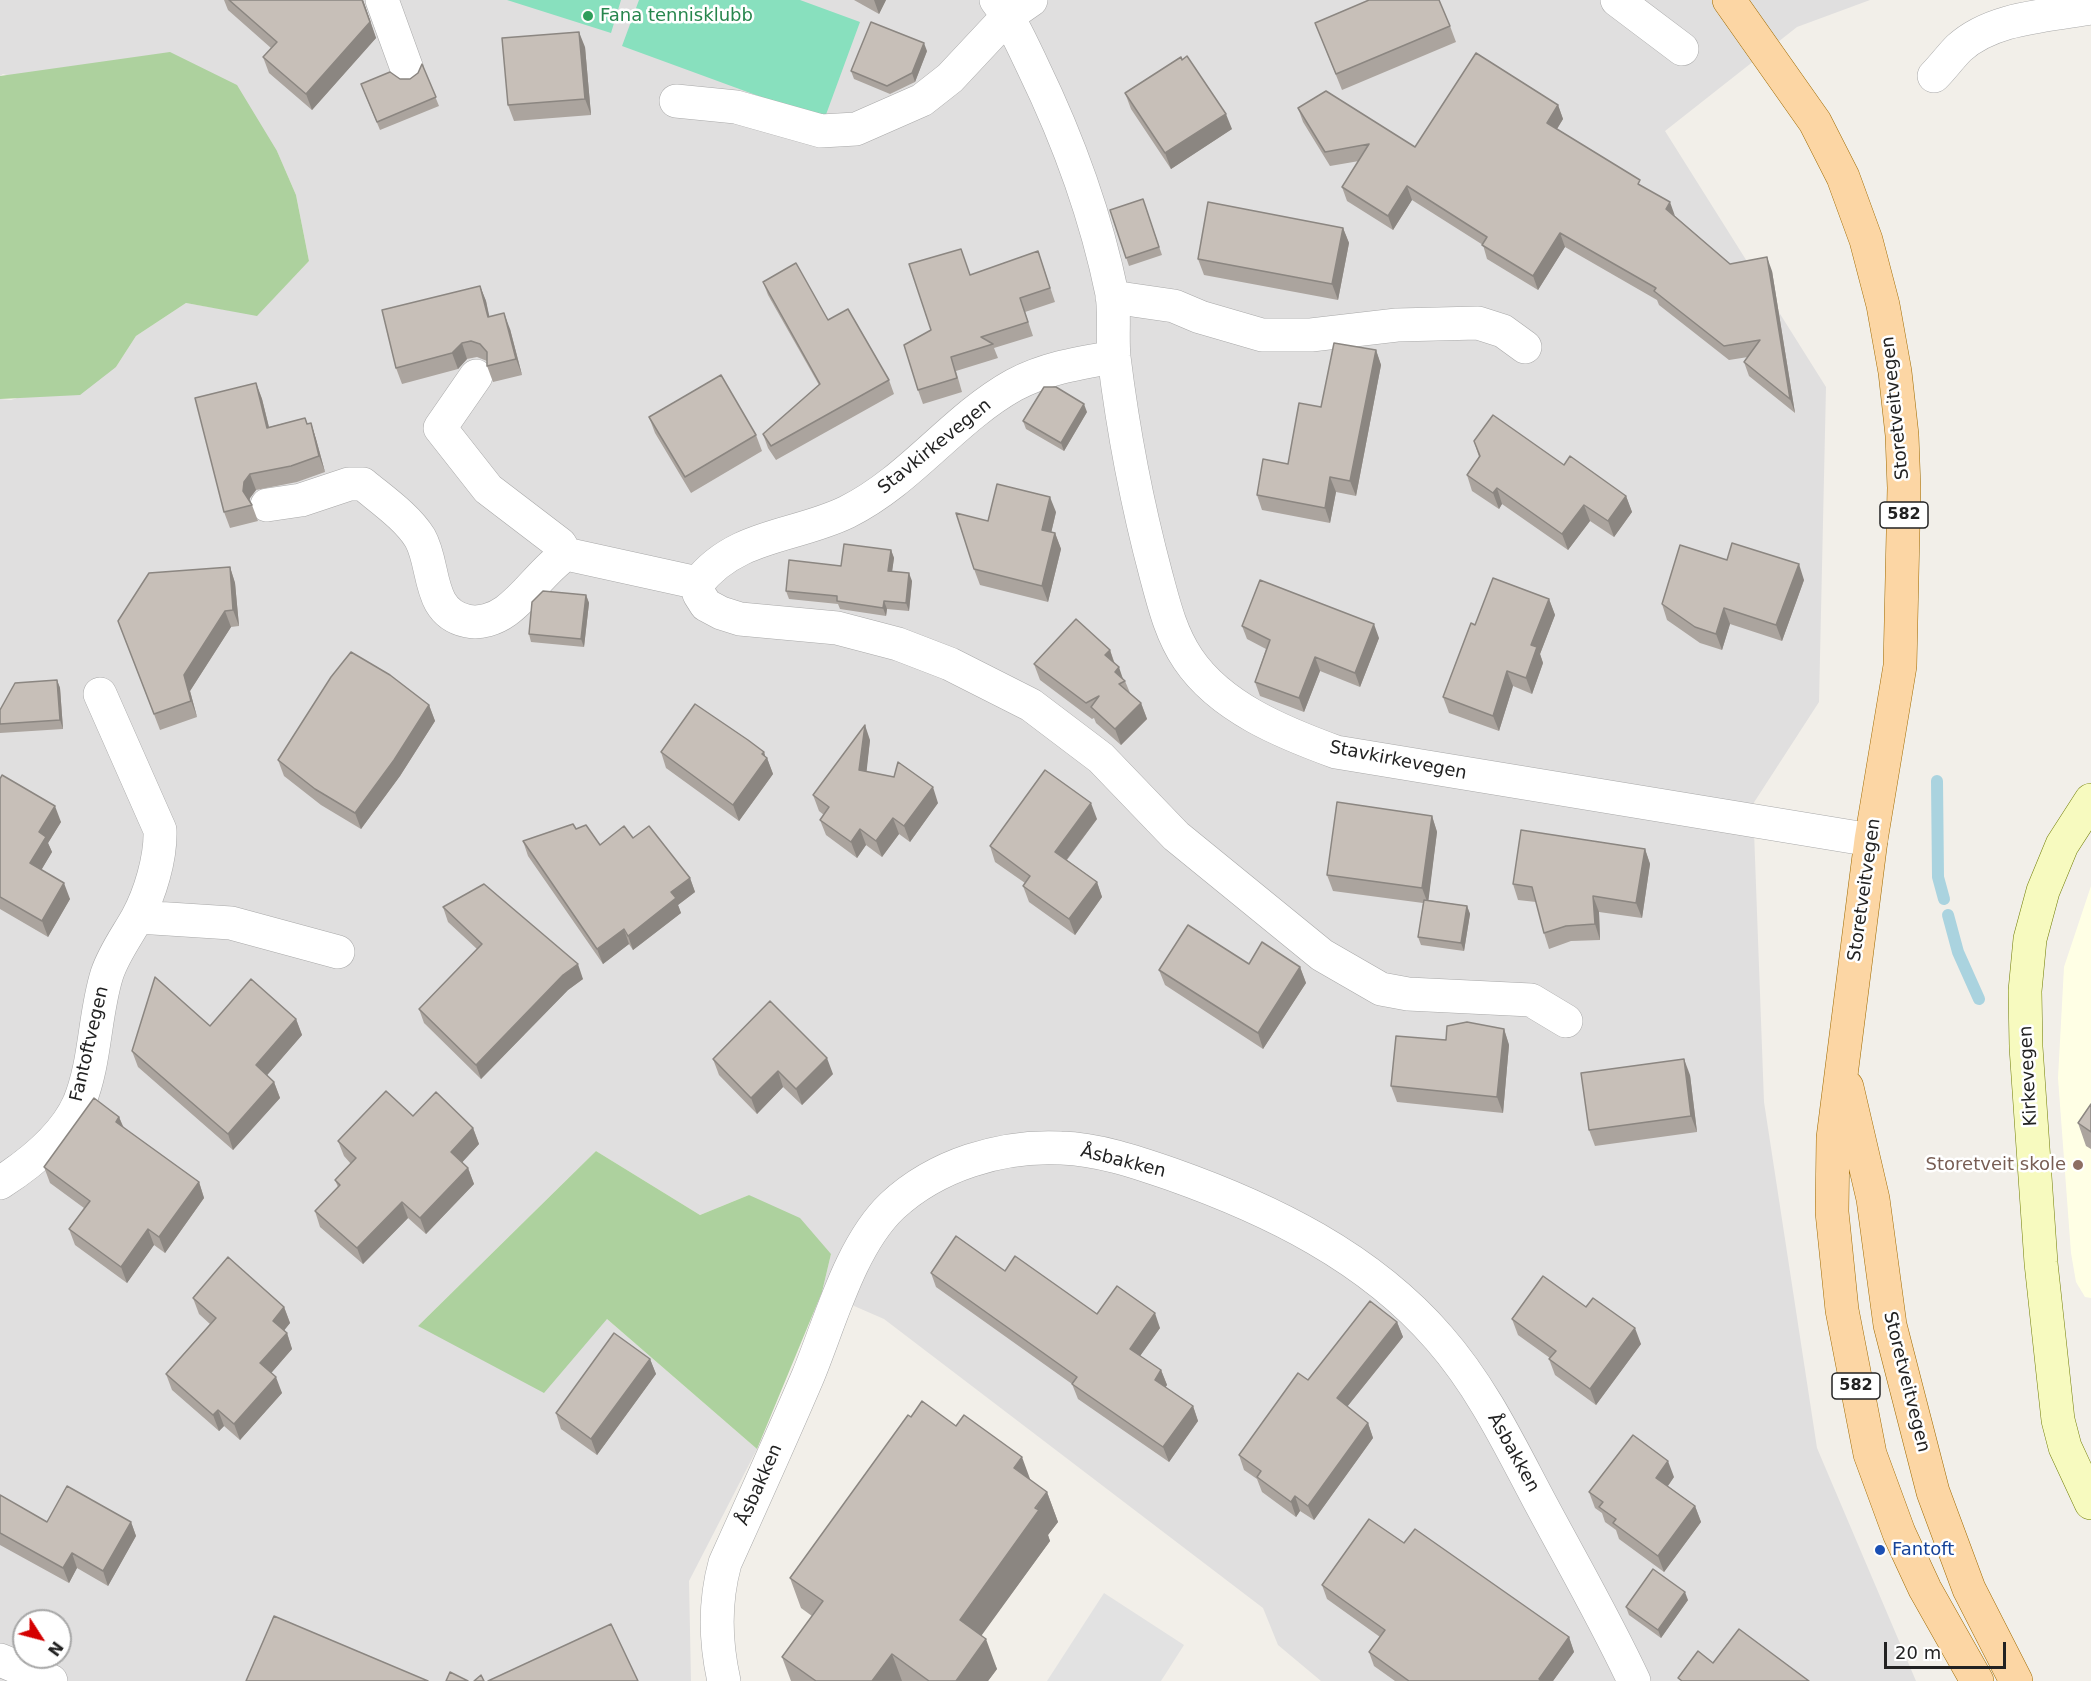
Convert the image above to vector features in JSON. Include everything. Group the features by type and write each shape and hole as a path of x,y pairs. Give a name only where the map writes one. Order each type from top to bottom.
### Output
{"main road":[{"name":"Storetveitvegen","path":"1729,0 1815,122 1843,177 1866,240 1883,305 1896,372 1904,488 1900,666 1871,840 1833,1138 1832,1212 1842,1310 1870,1454 1899,1533 1924,1589 1977,1681"},
{"name":"Storetveitvegen","path":"1842,1068 1873,1199 1890,1325 1933,1492 1969,1589 2016,1681"}],"street":[{"path":"382,0 407,69"},
{"path":"1617,0 1682,49"},
{"name":"Stavkirkevegen","path":"676,101 736,107 821,131 856,129 922,100 951,78 1012,6 1060,123 1096,231 1112,297 1114,357 1128,446 1147,540 1173,633 1189,660 1206,680 1262,722 1336,752 1703,814 1827,830 1871,840"},
{"path":"1934,76 1960,47 1990,29 2017,21 2091,8"},
{"path":"1112,297 1174,306 1200,317 1262,335 1311,335 1397,326 1478,323 1503,332 1525,346"},
{"name":"Stavkirkevegen","path":"698,583 711,567 728,554 846,512 887,488 969,418 1013,386 1047,370 1114,357"},
{"path":"476,376 440,428 488,489 560,544 566,554"},
{"path":"267,505 301,500 350,484 363,484 395,511 420,538 436,595 450,613 459,619 479,623 506,612 552,563 566,554 698,583 699,594 706,605 740,619 837,628 898,644 950,664 1031,705 1101,758 1176,836 1322,955 1382,989 1408,994 1531,1000 1566,1021"},
{"name":"Fantoftvegen","path":"0,1183 44,1150 61,1131 79,1103 98,1027 102,993 108,972 124,936 138,917 161,847 160,830 100,694"},
{"name":"Kirkevegen","path":"2091,800 2062,844 2043,891 2031,939 2025,991 2026,1047 2040,1252 2058,1420 2065,1447 2091,1503"},
{"path":"138,917 231,923 338,952"},
{"name":"Åsbakken","path":"724,1681 717,1650 717,1592 725,1563 797,1401 831,1313 866,1239 889,1209 939,1173 965,1162 1024,1149 1062,1148 1137,1162 1235,1197 1302,1230 1355,1263 1403,1302 1439,1338 1491,1411 1609,1628 1634,1681"},
{"path":"0,1660 51,1681"}],"shaded area":[{"path":"0,0 1870,0 1797,27 1665,131 1826,387 1819,702 1753,804 1764,1102 1817,1448 1916,1681 1321,1681 1278,1645 1263,1608 884,1319 822,1292 831,1254 749,1195 700,1215 596,1151 418,1326 607,1319 757,1449 689,1581 691,1681 0,1681 0,399 11,400 116,367 136,336 186,303 257,315 309,261 296,195 277,151 3,74 0,76"},
{"name":"Storetveit skole","path":"2091,886 2091,1298 2085,1297 2076,1282 2071,1253 2058,1078 2064,967"},
{"path":"1104,1593 1184,1645 1161,1681 1047,1681"}],"green space":[{"name":"Fana tennisklubb","path":"507,0 621,0 611,33"},
{"path":"639,0 800,0 860,22 824,120 622,46"},
{"path":"170,52 237,85 277,151 296,195 309,261 257,316 186,303 136,336 116,367 80,395 0,399 0,76"},
{"path":"596,1151 700,1215 749,1195 800,1218 831,1254 822,1292 757,1449 607,1319 544,1393 418,1326"}],"building":[{"path":"229,0 362,0 370,22 306,94 263,57 277,42"},
{"path":"1369,0 1439,0 1450,26 1336,74 1315,23"},
{"path":"871,22 924,43 912,73 887,86 851,71"},
{"path":"579,32 585,99 508,105 502,38"},
{"path":"1476,53 1558,105 1547,123 1640,180 1638,184 1670,202 1666,209 1730,264 1767,257 1790,399 1744,362 1760,340 1724,346 1654,291 1656,288 1560,233 1533,276 1482,245 1487,237 1407,186 1388,216 1342,187 1369,144 1325,152 1298,108 1326,91 1415,147"},
{"path":"1187,56 1226,114 1165,153 1125,93 1181,57 1182,60"},
{"path":"422,64 436,97 377,122 361,84 390,72 400,79 410,79 418,73"},
{"path":"1143,199 1159,247 1126,258 1110,210"},
{"path":"1208,202 1343,228 1332,284 1198,259"},
{"path":"961,249 970,275 1038,251 1050,288 1020,298 1028,322 981,337 993,344 951,357 957,378 918,390 904,345 931,330 909,264"},
{"path":"796,263 828,320 848,309 889,380 771,446 763,434 820,384 763,282"},
{"path":"480,286 488,317 504,313 516,359 487,366 487,352 480,344 471,341 462,343 452,353 396,368 382,310"},
{"path":"1334,343 1376,350 1350,481 1330,477 1325,508 1257,495 1263,459 1288,464 1299,403 1321,407"},
{"path":"721,375 756,435 685,477 649,417"},
{"path":"256,383 267,428 305,418 307,424 311,423 319,456 291,466 250,474 244,482 243,491 252,505 224,512 195,398"},
{"path":"1044,387 1056,387 1084,404 1061,443 1023,421"},
{"path":"1493,415 1564,465 1570,456 1626,496 1608,521 1584,505 1562,534 1497,488 1493,493 1467,475 1480,456 1474,441"},
{"path":"997,484 1050,497 1042,530 1055,533 1042,586 974,569 956,513 988,521"},
{"path":"1732,543 1799,564 1776,625 1724,608 1716,634 1695,627 1662,604 1680,545 1727,560"},
{"path":"844,544 891,550 888,571 909,573 906,603 884,601 883,608 837,601 837,596 786,591 789,560 841,566"},
{"path":"230,567 233,610 225,611 184,675 191,701 154,714 118,621 149,573"},
{"path":"1493,578 1549,599 1531,645 1537,647 1526,678 1507,671 1493,716 1443,697 1471,623 1475,625"},
{"path":"1260,580 1374,624 1355,673 1315,657 1299,698 1255,682 1270,640 1242,626"},
{"path":"543,591 586,595 581,639 529,634 532,602"},
{"path":"1076,619 1110,650 1105,655 1119,667 1115,672 1125,681 1119,684 1141,703 1115,729 1091,707 1099,696 1086,703 1034,664"},
{"path":"351,652 390,675 429,705 394,760 355,813 315,789 278,760 331,677"},
{"path":"57,680 60,720 0,724 0,710 15,683"},
{"path":"695,704 764,752 762,754 767,758 733,805 661,752"},
{"path":"865,725 859,770 894,777 898,762 933,787 904,826 893,818 876,841 860,829 851,842 820,820 829,807 813,795"},
{"path":"1045,770 1091,803 1055,852 1097,882 1069,919 1023,886 1030,876 990,846"},
{"path":"2,775 55,806 39,832 46,837 30,863 64,883 42,921 0,897 0,779"},
{"path":"1337,802 1432,816 1422,888 1327,875"},
{"path":"573,824 576,829 586,825 600,845 624,826 633,838 649,826 690,878 671,892 676,898 628,936 624,929 597,949 523,841"},
{"path":"1521,830 1645,849 1636,903 1593,896 1595,924 1566,926 1544,933 1532,887 1513,884"},
{"path":"484,884 578,964 563,975 476,1065 419,1009 482,944 443,907"},
{"path":"1424,900 1467,906 1461,943 1418,937"},
{"path":"1188,925 1249,964 1262,942 1300,967 1258,1033 1159,970"},
{"path":"155,977 210,1026 251,979 296,1019 256,1065 274,1082 228,1134 132,1051"},
{"path":"770,1001 827,1058 796,1089 778,1071 751,1098 713,1059"},
{"path":"1467,1022 1504,1029 1497,1097 1391,1086 1396,1036 1446,1040 1447,1026"},
{"path":"1684,1059 1691,1116 1589,1130 1581,1073"},
{"path":"386,1091 413,1116 436,1092 473,1128 451,1152 468,1168 420,1218 402,1202 357,1248 315,1211 340,1185 335,1180 356,1158 338,1141"},
{"path":"94,1098 119,1117 116,1122 199,1182 159,1237 148,1229 121,1267 69,1229 90,1201 44,1167"},
{"path":"2091,1104 2091,1132 2078,1123"},
{"path":"956,1236 1005,1271 1015,1256 1097,1314 1117,1286 1155,1313 1130,1349 1161,1370 1155,1380 1193,1406 1163,1447 1072,1384 1077,1377 931,1273"},
{"path":"228,1257 284,1307 273,1321 287,1333 260,1363 276,1377 234,1424 218,1410 213,1415 166,1374 216,1318 193,1298"},
{"path":"1543,1276 1586,1307 1593,1298 1635,1328 1590,1389 1549,1359 1556,1351 1512,1319"},
{"path":"1370,1301 1397,1322 1337,1398 1368,1423 1308,1506 1295,1496 1291,1502 1257,1477 1261,1471 1239,1455 1298,1373 1308,1380"},
{"path":"614,1333 650,1359 591,1439 556,1413"},
{"path":"922,1401 956,1426 964,1415 1022,1457 1014,1468 1047,1492 1035,1508 1039,1510 960,1620 986,1639 956,1681 929,1681 892,1654 872,1681 816,1681 782,1657 823,1601 790,1578 908,1415 911,1417"},
{"path":"1633,1435 1668,1461 1656,1478 1695,1506 1658,1556 1613,1523 1616,1519 1599,1507 1603,1502 1589,1492"},
{"path":"67,1486 131,1522 103,1571 72,1553 63,1568 0,1533 0,1495 47,1522"},
{"path":"1369,1519 1404,1543 1415,1529 1569,1637 1539,1679 1542,1681 1409,1681 1369,1652 1385,1630 1322,1585"},
{"path":"1653,1569 1685,1592 1658,1630 1626,1607"},
{"path":"274,1616 428,1681 246,1681"},
{"path":"611,1624 638,1681 488,1681"},
{"path":"1739,1629 1809,1681 1682,1681 1678,1678 1698,1651 1713,1663"},
{"path":"450,1672 468,1681 446,1681"},
{"path":"481,1675 484,1681 474,1681"}],"waterway":[{"path":"1937,781 1938,877 1944,899"},
{"path":"1948,915 1958,952 1979,999"}],"place":[{"name":"Fana tennisklubb","path":"588,16"},
{"name":"Storetveit skole","path":"2078,1165"},
{"name":"Fantoft","path":"1880,1550"}]}
